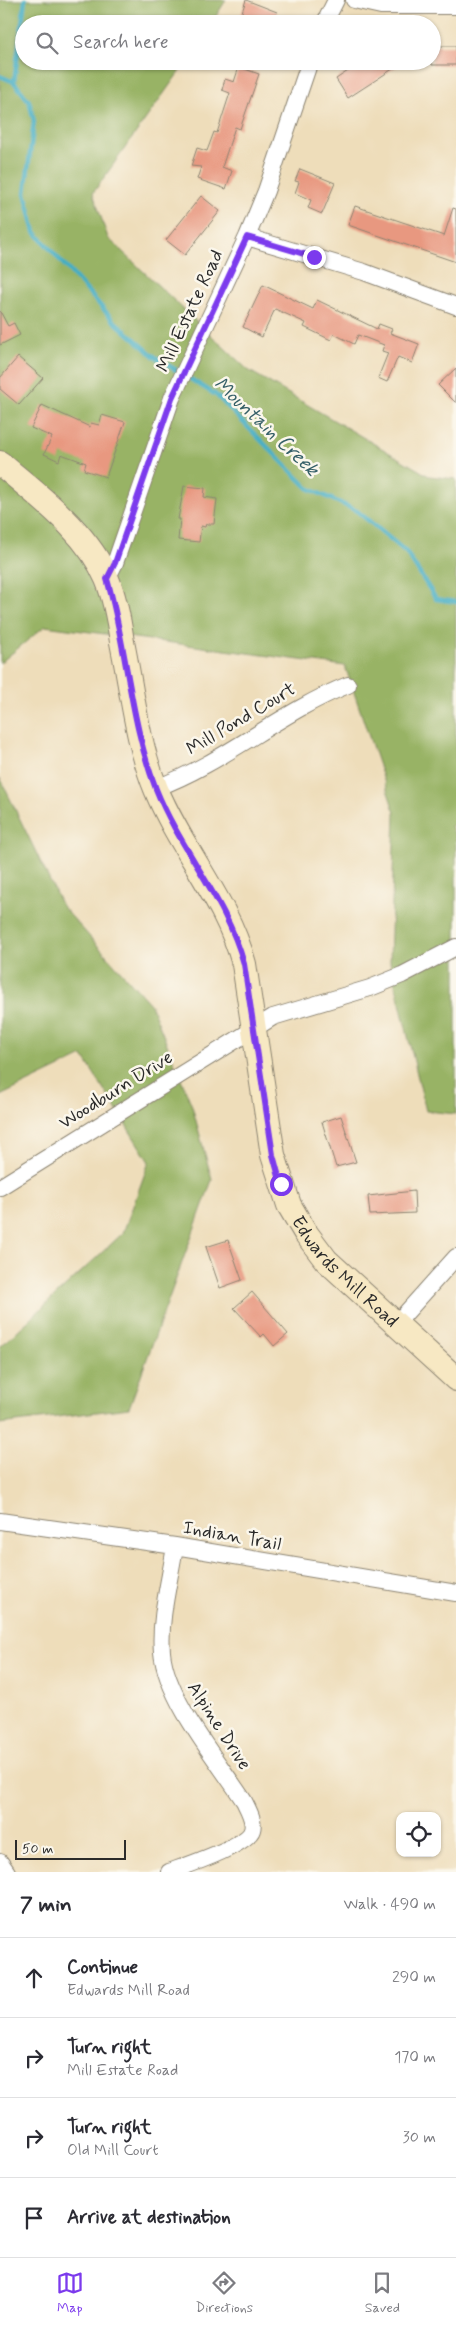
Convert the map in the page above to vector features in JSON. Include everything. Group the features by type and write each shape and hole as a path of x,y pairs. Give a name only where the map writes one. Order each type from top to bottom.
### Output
{"street":[{"path":"328,15 336,0"},
{"path":"354,0 381,6 456,6"},
{"name":"Mill Estate Road","path":"107,579 115,563 172,398 247,237 266,191 307,70"},
{"path":"247,237 364,272 456,306"},
{"name":"Edwards Mill Road","path":"0,463 71,527 89,549 107,579 118,615 140,733 156,788 179,836 234,931 244,964 273,1155 290,1205 305,1232 326,1260 456,1379"},
{"name":"Mill Pond Court","path":"156,788 181,779 302,705 348,685"},
{"name":"Woodburn Drive","path":"0,1187 273,1017 370,988 410,971 456,947"},
{"path":"396,1324 456,1257"},
{"name":"Indian Trail","path":"0,1521 175,1546 456,1593"},
{"name":"Alpine Drive","path":"169,1872 235,1845 251,1834 253,1828 250,1813 244,1801 187,1716 170,1687 166,1673 162,1635 175,1546"},
{"path":"0,1862 7,1872"}],"green space":[{"path":"0,0 226,0 217,15 15,15 15,70 181,70 93,193 108,238 248,370 429,476 456,479 456,823 451,826 456,838 456,1114 426,1111 390,962 395,813 345,666 45,626 0,663"},
{"path":"0,778 62,906 151,1005 192,1106 212,1180 129,1408 0,1424 0,1347 123,1233 149,1162 83,1056 0,1096"}],"building":[{"path":"246,0 277,12 276,15 241,15"},
{"path":"441,46 456,46 456,65 441,65"},
{"path":"238,70 248,70 259,74 240,129 235,127 222,167 232,171 226,189 197,179 201,167 191,166 197,148 207,151 214,132 217,133 230,93 222,90 225,79 234,82"},
{"path":"350,70 391,70 348,98 336,79"},
{"path":"300,169 335,183 322,214 308,208 311,200 295,193 299,182 295,181"},
{"path":"201,196 220,211 185,255 166,240"},
{"path":"355,206 444,236 453,208 456,209 456,262 348,225"},
{"path":"263,285 313,309 317,300 377,329 379,324 392,329 390,333 419,344 412,363 398,357 387,382 378,378 388,353 382,351 384,345 358,335 354,344 334,334 331,340 304,327 306,323 275,309 262,337 243,327"},
{"path":"0,311 8,326 14,323 20,335 0,345"},
{"path":"18,357 43,378 19,405 0,389 0,378"},
{"path":"456,368 456,403 438,385"},
{"path":"42,405 90,427 91,423 99,425 102,415 125,422 106,477 84,470 86,463 61,454 59,461 44,454 52,437 31,428"},
{"path":"184,486 205,488 204,497 217,499 214,524 206,524 205,527 201,526 199,542 178,540 180,519 178,519"},
{"path":"341,1116 356,1162 336,1167 322,1122"},
{"path":"414,1191 415,1213 370,1215 368,1196"},
{"path":"228,1240 242,1280 220,1288 206,1247"},
{"path":"252,1292 288,1334 274,1346 264,1334 261,1337 234,1308"}],"waterway":[{"path":"23,15 25,0"},
{"path":"14,82 16,70"},
{"name":"Mountain Creek","path":"0,76 14,82 29,101 34,121 25,193 35,232 114,321 155,357 216,395 308,488 357,511 406,552 436,599 456,602"}],"route":[{"path":"281,1184 273,1155 244,964 239,946 234,931 179,836 156,788 140,733 118,615 107,579 115,563 172,398 247,237 314,257"}]}
